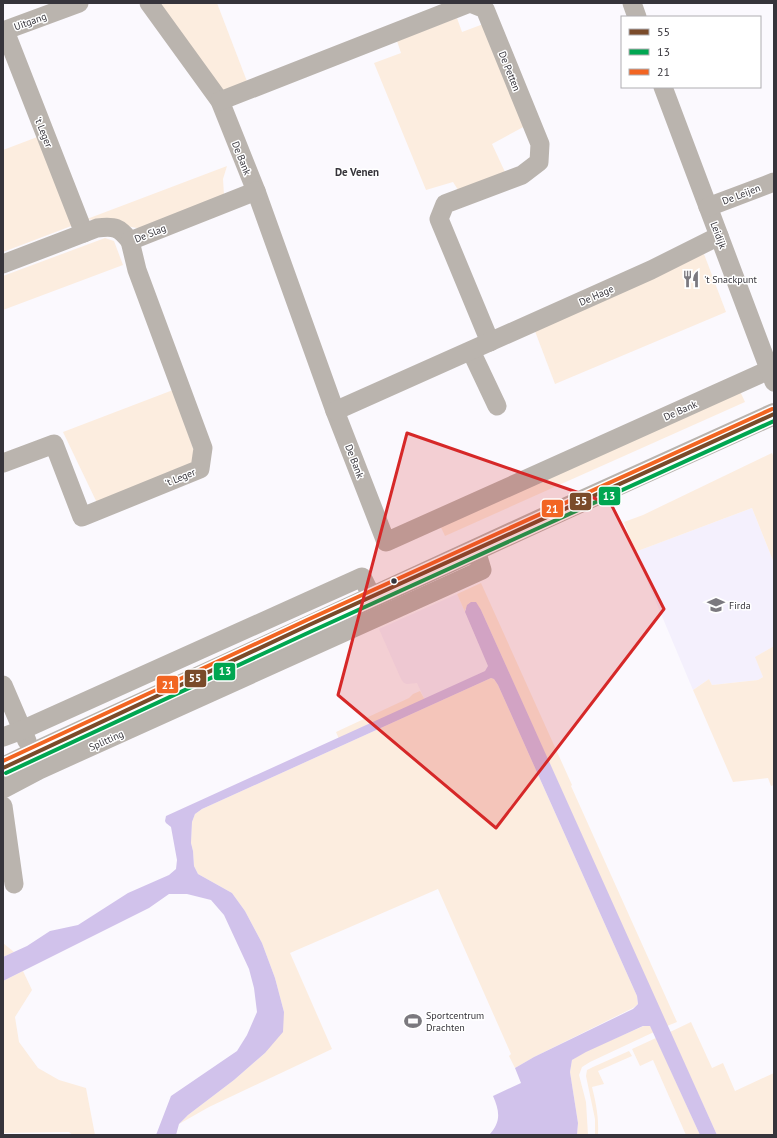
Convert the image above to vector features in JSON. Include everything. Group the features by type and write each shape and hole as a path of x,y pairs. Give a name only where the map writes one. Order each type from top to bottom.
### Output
{"main road":[{"name":"Splitting","path":"3,768 36,762 316,622 774,414"}],"street":[{"name":"Uitgang","path":"4,31 79,3"},
{"name":"De Bank","path":"149,3 220,101 256,191 335,411 386,542 772,376"},
{"name":"De Petten","path":"220,101 470,3 485,9 540,144 539,162 522,175 445,204 439,219 490,342"},
{"path":"632,3 638,16"},
{"name":"'t Leger","path":"4,31 84,232"},
{"name":"Leidijk","path":"663,88 772,376"},
{"name":"De Leijen","path":"708,207 774,182"},
{"name":"De Slag","path":"3,264 84,232 98,228 110,226 116,228 122,231 130,241 256,191"},
{"name":"De Hage","path":"335,411 651,270 719,236"},
{"name":"'t Leger","path":"3,463 54,444 82,517 200,469 203,448 137,270 130,241"},
{"path":"471,351 497,406"},
{"name":"Splitting","path":"3,788 36,762 482,570 476,550"},
{"path":"3,737 22,730 362,577 372,597"},
{"path":"3,685 36,762"},
{"path":"3,806 14,884"}],"highlighted area":[{"path":"407,433 611,504 664,609 496,828 338,695"}],"shaded area":[{"path":"157,3 217,3 248,84 223,93"},
{"path":"457,18 462,32 486,23 527,125 492,144 505,172 460,193 453,182 426,190 374,63 401,53 397,41"},
{"path":"40,136 74,225 3,252 3,150"},
{"path":"227,166 223,179 224,195 148,230 87,219"},
{"path":"105,238 114,241 123,265 3,310 3,276"},
{"path":"704,254 726,312 555,384 533,326"},
{"path":"739,389 745,402 445,536 439,523"},
{"path":"173,390 195,454 196,462 98,505 63,432"},
{"path":"772,453 774,458 774,563 752,508 635,552 624,522 643,515"},
{"name":"Firda","path":"752,508 774,563 774,646 756,657 763,677 758,680 712,685 709,679 693,690 635,552"},
{"path":"481,583 677,1022 667,1026 481,610 465,609 465,612 457,594"},
{"path":"457,594 488,666 485,671 425,700 417,683 407,684 401,679 379,629"},
{"path":"471,602 476,602 481,610 717,1135 700,1135 650,1026 643,1026 572,1060 570,1072 578,1123 577,1135 489,1135 496,1126 498,1117 497,1107 493,1096 521,1083 515,1068 534,1057 633,1009 638,1004 637,996 498,685 494,679 491,678 202,809 195,814 192,822 191,843 194,866 198,874 232,893 245,911 262,943 275,978 284,1012 283,1032 265,1053 234,1080 188,1115 179,1124 176,1135 156,1135 171,1096 237,1051 247,1035 257,1012 254,988 249,969 224,915 211,900 187,894 169,894 149,908 3,981 3,957 27,946 50,931 78,925 128,893 169,875 176,869 177,860 171,827 165,821 166,816 485,671 488,666 465,612 467,605"},
{"path":"774,646 774,785 771,786 768,778 733,782 693,690 709,679 712,685 758,680 763,677 755,657"},
{"path":"491,678 494,679 498,685 637,996 638,1004 633,1008 515,1068 509,1056 511,1054 438,889 290,953 332,1049 209,1107 179,1124 188,1115 234,1080 265,1053 284,1012 275,978 262,943 245,911 232,893 198,874 194,866 191,843 192,822 195,814 202,809"},
{"path":"420,691 425,700 339,739 336,732 409,698 413,694"},
{"path":"3,943 14,952 3,957"},
{"path":"23,971 32,990 15,1017 19,1042 38,1068 59,1080 86,1088 95,1135 73,1135 69,1132 3,1133 3,981"},
{"path":"691,1022 712,1068 723,1063 735,1091 774,1073 774,1135 717,1135 670,1032"},
{"path":"646,1025 650,1025 654,1032 582,1067 579,1075 586,1102 588,1135 577,1135 578,1123 570,1072 572,1060 586,1051"},
{"path":"656,1038 700,1135 686,1135 653,1060 640,1066 632,1049"},
{"path":"629,1051 632,1056 598,1071 604,1084 592,1087 598,1123 598,1135 595,1135 595,1119 586,1076 587,1070"}],"transit line":[{"name":"21","path":"3,761 307,620 772,409"},
{"name":"55","path":"3,768 309,625 774,414"},
{"name":"13","path":"6,773 312,631 774,421"}],"place":[{"name":"'t Snackpunt","path":"691,279"},
{"name":"Firda","path":"716,605"},
{"name":"Sportcentrum Drachten","path":"413,1021"}],"district":[{"name":"De Venen","path":"357,172"}]}
